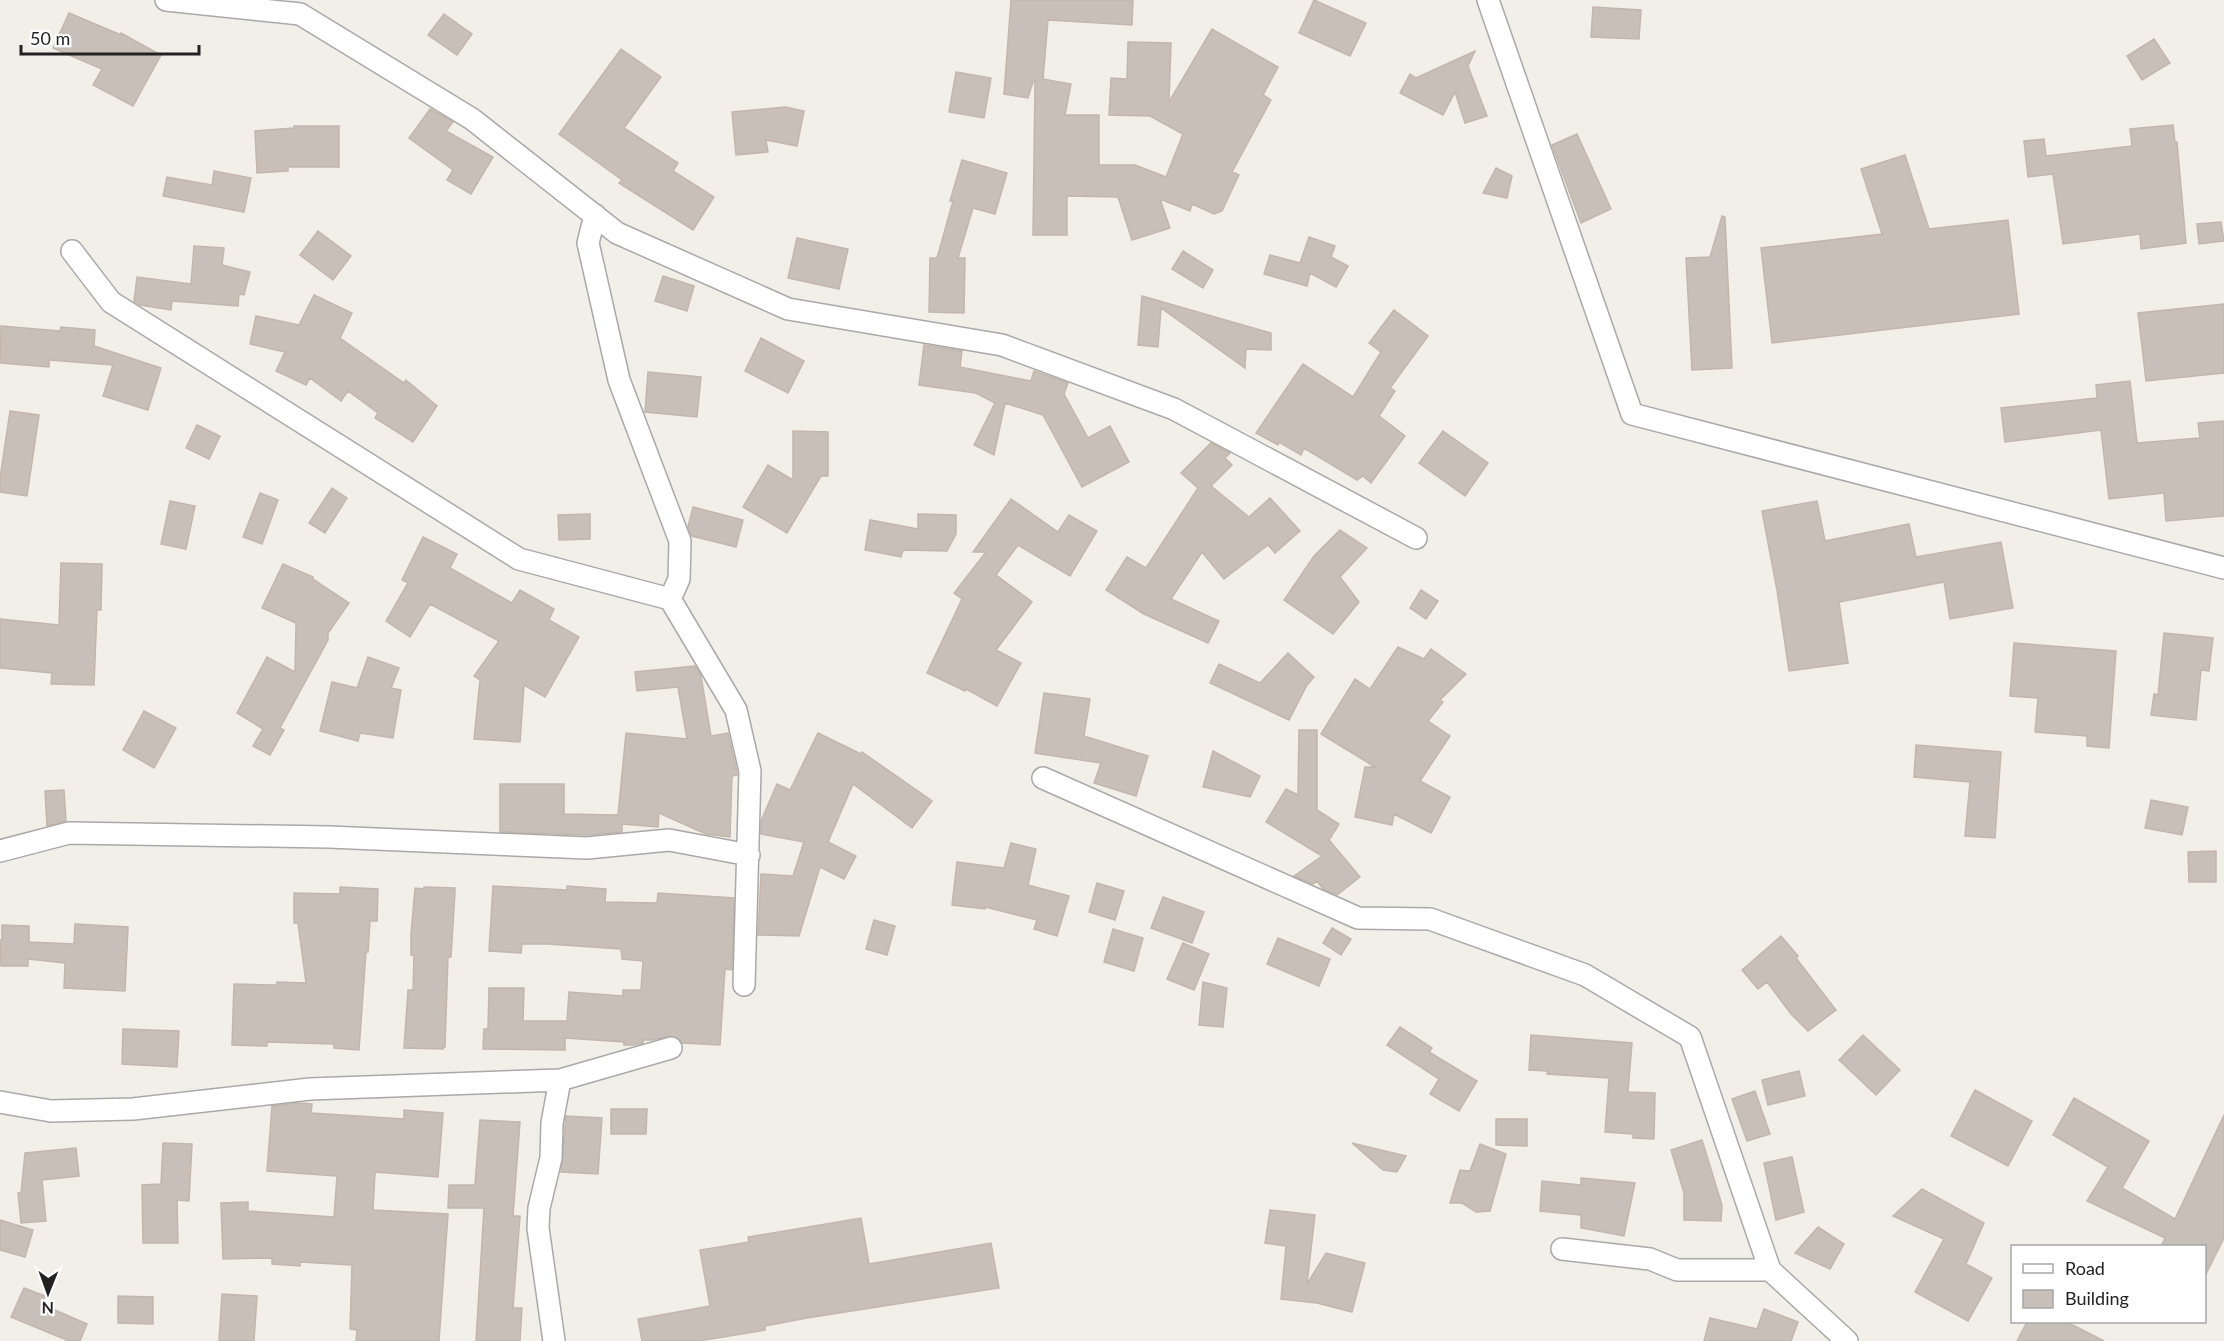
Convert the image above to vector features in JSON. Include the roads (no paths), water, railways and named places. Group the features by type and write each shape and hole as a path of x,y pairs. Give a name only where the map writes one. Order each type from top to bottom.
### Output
{"street":[{"path":"166,0 300,14 472,119 617,233 788,309 1002,345 1174,409 1416,538"},
{"path":"1488,0 1632,414 2224,568"},
{"path":"595,215 588,243 619,380 680,541 679,579 670,599"},
{"path":"72,251 111,302 519,559 670,599 736,710 750,771 744,985"},
{"path":"1043,778 1358,918 1430,919 1585,975 1690,1037 1770,1270 1847,1341"},
{"path":"0,851 69,833 328,837 587,848 669,840 749,855"},
{"path":"0,1102 51,1112 134,1109 310,1089 560,1080 671,1048"},
{"path":"554,1341 538,1228 539,1208 551,1158 552,1123 560,1080"},
{"path":"1562,1249 1650,1259 1677,1270 1770,1270"}]}
